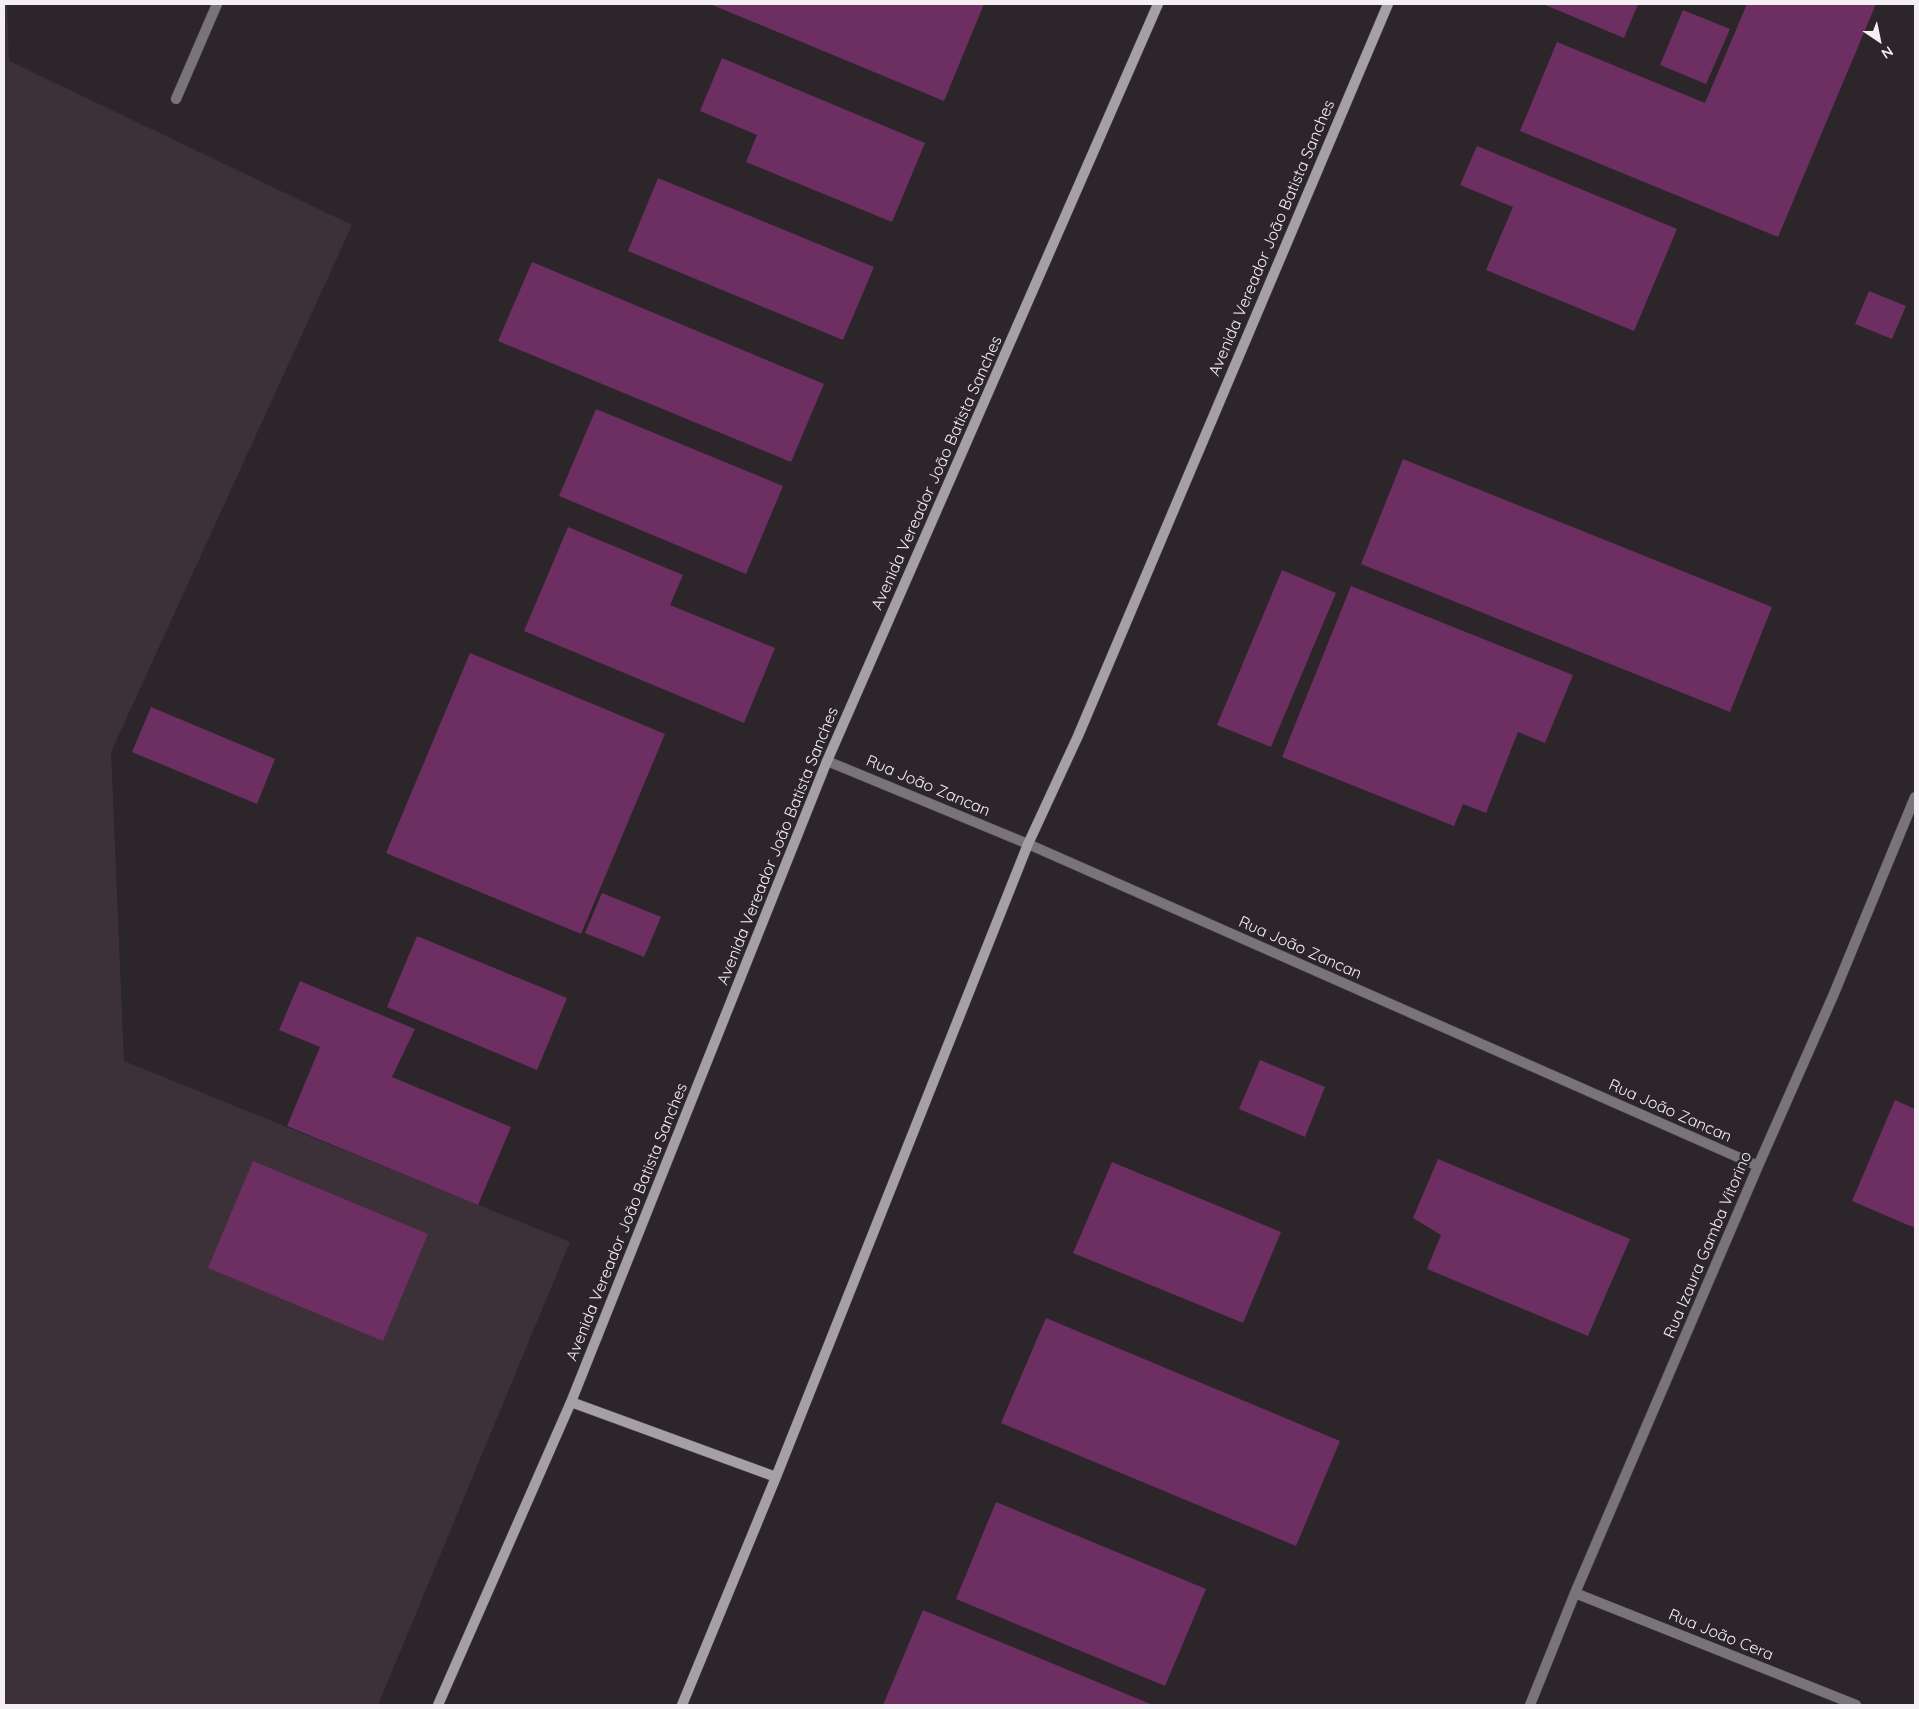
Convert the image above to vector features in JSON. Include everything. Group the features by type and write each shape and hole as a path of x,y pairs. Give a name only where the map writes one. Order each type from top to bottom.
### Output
{"street":[{"path":"176,99 217,4"},
{"name":"Avenida Vereador João Batista Sanches","path":"438,1705 571,1402 827,761 1158,4"},
{"name":"Avenida Vereador João Batista Sanches","path":"682,1705 776,1477 1028,844 1078,736 1388,4"},
{"name":"Rua João Zancan","path":"827,761 1028,844 1758,1166"},
{"name":"Rua Izaura Gamba Vitorino","path":"1530,1705 1575,1593 1833,996 1915,797"},
{"path":"571,1402 776,1477"},
{"name":"Rua João Cera","path":"1575,1593 1856,1705"}],"shaded area":[{"path":"4,4 7,4 9,61 352,225 111,752 124,1061 570,1242 378,1705 4,1705"}],"building":[{"path":"710,4 984,4 944,101"},
{"path":"1543,4 1638,4 1624,38"},
{"path":"1747,4 1876,4 1778,237 1520,131 1557,42 1705,103"},
{"path":"1683,10 1730,29 1706,84 1660,65"},
{"path":"722,58 925,143 892,222 746,162 757,135 700,111"},
{"path":"1477,146 1677,229 1634,331 1486,270 1513,207 1460,185"},
{"path":"658,178 874,267 843,340 628,251"},
{"path":"532,262 824,384 791,462 498,341"},
{"path":"1869,291 1906,306 1892,339 1855,324"},
{"path":"596,409 783,486 746,574 559,496"},
{"path":"1403,459 1772,607 1730,712 1361,564"},
{"path":"568,527 683,575 670,605 775,648 744,723 524,631"},
{"path":"1282,570 1336,593 1271,747 1217,725"},
{"path":"1351,586 1573,675 1545,743 1518,732 1486,813 1463,804 1454,826 1282,757"},
{"path":"470,653 665,734 581,934 386,853"},
{"path":"151,707 275,759 257,804 132,752"},
{"path":"602,893 661,917 644,957 585,933"},
{"path":"417,936 567,998 537,1070 387,1007"},
{"path":"300,981 415,1029 392,1077 511,1127 478,1205 287,1126 320,1047 279,1030"},
{"path":"1260,1060 1325,1087 1305,1137 1239,1109"},
{"path":"1895,1100 1915,1109 1915,1228 1852,1201"},
{"path":"1438,1159 1630,1239 1588,1336 1427,1269 1441,1235 1413,1218"},
{"path":"253,1161 428,1234 383,1341 208,1268"},
{"path":"1112,1162 1281,1232 1243,1323 1073,1253"},
{"path":"1046,1318 1340,1441 1296,1546 1001,1423"},
{"path":"996,1502 1206,1589 1165,1686 956,1599"},
{"path":"923,1610 1153,1705 883,1705"}]}
